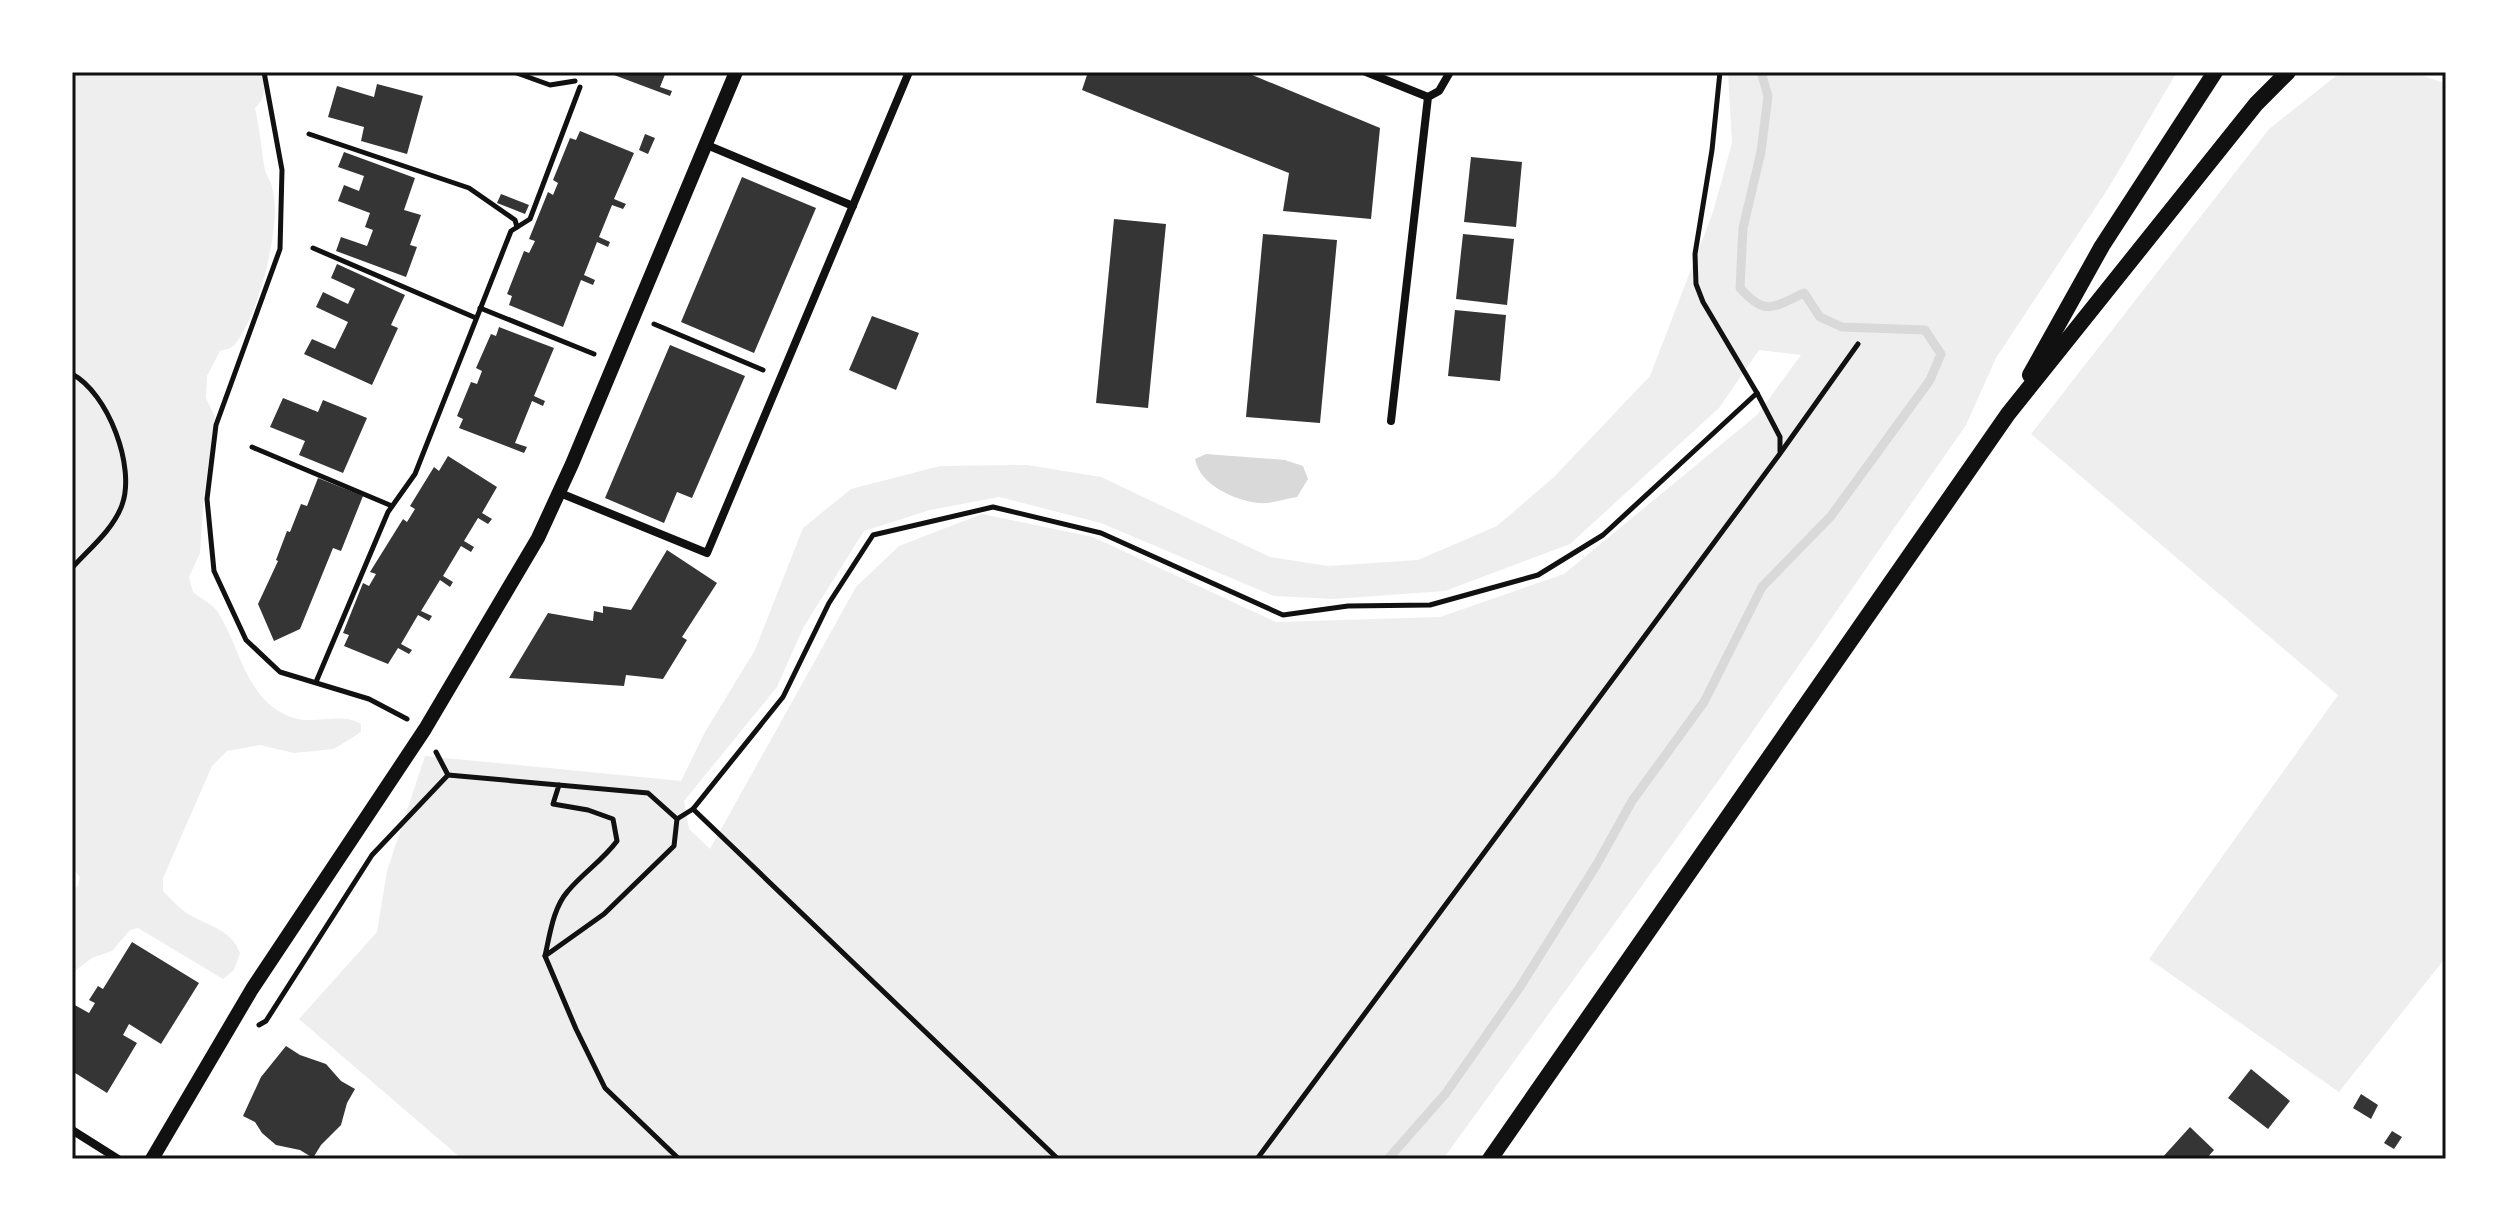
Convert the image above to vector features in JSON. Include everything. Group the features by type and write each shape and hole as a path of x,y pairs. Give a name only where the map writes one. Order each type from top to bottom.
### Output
{"main road":[{"path":"2008,414 2102,246 2215,72"},
{"path":"1490,1159 2008,414 2256,104 2288,72"}],"street":[{"path":"152,1159 252,989 425,729 483,634 560,493 736,72"},
{"path":"560,493 707,553 909,72"},
{"path":"1366,72 1428,97"},
{"path":"1428,97 1439,91 1450,72"},
{"path":"1391,421 1428,97"},
{"path":"707,145 853,206"},
{"path":"72,1130 118,1159"}],"path":[{"path":"264,72 282,170 280,249 216,425 207,499 214,571 246,640 280,672 369,699 425,729"},
{"path":"316,682 392,506 415,474 511,231 530,219 578,84 550,85 514,72"},
{"path":"1720,72 1712,150 1695,254 1696,284 1703,302 1780,437 1779,455"},
{"path":"309,134 469,188 515,220 517,227"},
{"path":"313,248 476,318"},
{"path":"480,308 615,363"},
{"path":"635,316 781,378"},
{"path":"1257,1159 1858,344"},
{"path":"72,374 91,387 111,422 126,483 123,504 113,523 72,568"},
{"path":"677,819 693,809 783,697 829,603 873,535 993,507 1101,533 1283,615 1348,606 1430,605 1538,575 1603,535 1757,393"},
{"path":"252,447 392,506"},
{"path":"254,1029 266,1021 372,855 448,775 648,793 677,819"},
{"path":"559,785 553,804 588,810 613,819 617,841 602,860 567,891 555,914 545,956 605,1088 679,1159"},
{"path":"693,809 1058,1159"},
{"path":"545,956 604,914 674,846 677,819"}],"shaded area":[{"path":"72,72 262,72 263,96 255,108 265,170 275,203 272,244 260,290 245,329 233,346 220,351 207,376 206,398 215,417 200,553 189,577 193,592 217,611 253,684 273,708 297,719 353,720 361,724 361,732 334,749 294,753 260,745 227,751 212,766 163,878 163,891 185,912 225,933 236,945 240,953 234,970 223,979 138,928 130,930 112,951 92,958 72,973 72,893 80,877 72,868"},
{"path":"1728,72 2177,72 2109,187 1996,358 1966,425 1716,784 1443,1159 462,1159 299,1019 377,932 387,871 425,756 681,781 705,732 755,650 803,528 851,489 940,466 1027,465 1101,477 1270,557 1328,566 1418,560 1497,526 1554,477 1650,376 1713,212 1732,143","holes":["1759,350 1801,355 1757,415 1564,574 1440,617 1276,622 1093,537 982,514 899,546 856,587 710,849 689,829 684,801 777,687 803,628 864,531 930,510 999,497 1101,523 1274,596 1334,599 1445,591 1570,544 1719,408"]},
{"path":"2362,72 2424,76 2446,84 2446,957 2339,1092 2149,959 2338,695 2031,434 2269,129 2336,76"},
{"path":"1206,454 1285,460 1303,466 1308,479 1297,497 1268,503 1250,502 1229,495 1203,476 1195,459"}],"building":[{"path":"606,72 666,72 660,87 672,91 670,96"},
{"path":"1088,72 1245,72 1380,128 1371,219 1283,211 1289,173 1082,90"},
{"path":"377,84 423,96 407,154 361,141 364,127 328,117 337,86 374,97"},
{"path":"580,131 634,153 614,199 626,204 623,209 612,205 599,237 610,242 608,247 597,242 584,275 595,280 593,285 581,280 563,327 509,305 512,296 507,294 524,251 529,253 535,241 529,239 548,192 553,195 558,183 553,180 570,138 576,140"},
{"path":"645,134 655,138 648,154 639,150"},
{"path":"344,152 415,178 404,210 421,215 410,245 417,247 406,277 336,251 341,237 367,246 373,230 365,227 370,213 338,201 344,185 359,191 364,176 338,167"},
{"path":"1471,157 1522,162 1516,227 1464,222"},
{"path":"742,177 816,208 754,353 681,322"},
{"path":"501,194 529,205 525,214 497,203"},
{"path":"1114,219 1166,224 1148,408 1096,403"},
{"path":"1263,234 1337,240 1320,423 1246,417"},
{"path":"1463,234 1514,239 1507,305 1456,299"},
{"path":"337,264 405,295 391,325 398,328 372,385 304,354 312,339 335,349 348,322 316,307 323,292 348,304 355,289 331,278"},
{"path":"1455,310 1506,315 1500,381 1448,376"},
{"path":"872,316 919,333 896,390 849,370"},
{"path":"499,327 554,348 534,396 545,401 543,406 532,401 515,443 527,447 524,453 459,428 463,419 457,416 471,382 477,384 482,371 476,368 491,334 496,336"},
{"path":"670,345 745,376 692,498 677,492 664,523 605,498"},
{"path":"283,398 318,412 323,400 367,418 343,473 299,455 305,441 270,427"},
{"path":"448,456 497,487 482,513 492,519 488,524 478,518 464,541 474,547 471,552 461,546 443,576 453,582 450,587 440,580 421,611 432,616 429,621 418,615 401,644 412,650 409,654 398,648 388,664 344,646 349,635 343,633 363,583 369,586 376,574 370,572 403,519 407,522 415,509 410,506 434,467 439,471"},
{"path":"318,478 363,496 341,551 333,548 300,629 274,641 258,604 278,561 287,531 290,532 301,504 307,506"},
{"path":"667,550 717,583 682,637 687,640 663,679 626,675 624,686 509,678 548,613 593,621 594,611 603,613 603,606 631,610"},
{"path":"132,942 199,983 161,1044 129,1024 123,1035 137,1043 107,1093 72,1071 72,1006 89,1013 95,1003 89,1000 98,986 103,989"},
{"path":"286,1046 300,1055 326,1064 341,1081 355,1089 341,1125 313,1158 300,1150 276,1145 255,1122 243,1116 261,1077"},
{"path":"2251,1069 2290,1101 2268,1129 2228,1098"},
{"path":"2361,1094 2378,1105 2371,1119 2353,1108"},
{"path":"2190,1127 2214,1150 2206,1159 2161,1159"},
{"path":"2392,1131 2402,1137 2394,1149 2384,1143"}],"waterway":[{"path":"1388,1159 1446,1093 1520,987 1597,864 1632,801 1704,702 1762,587 1831,516 1930,380 1941,354 1925,330 1842,327 1820,317 1804,293 1770,307 1757,303 1740,288 1743,228 1761,152 1768,96 1761,72"}]}
